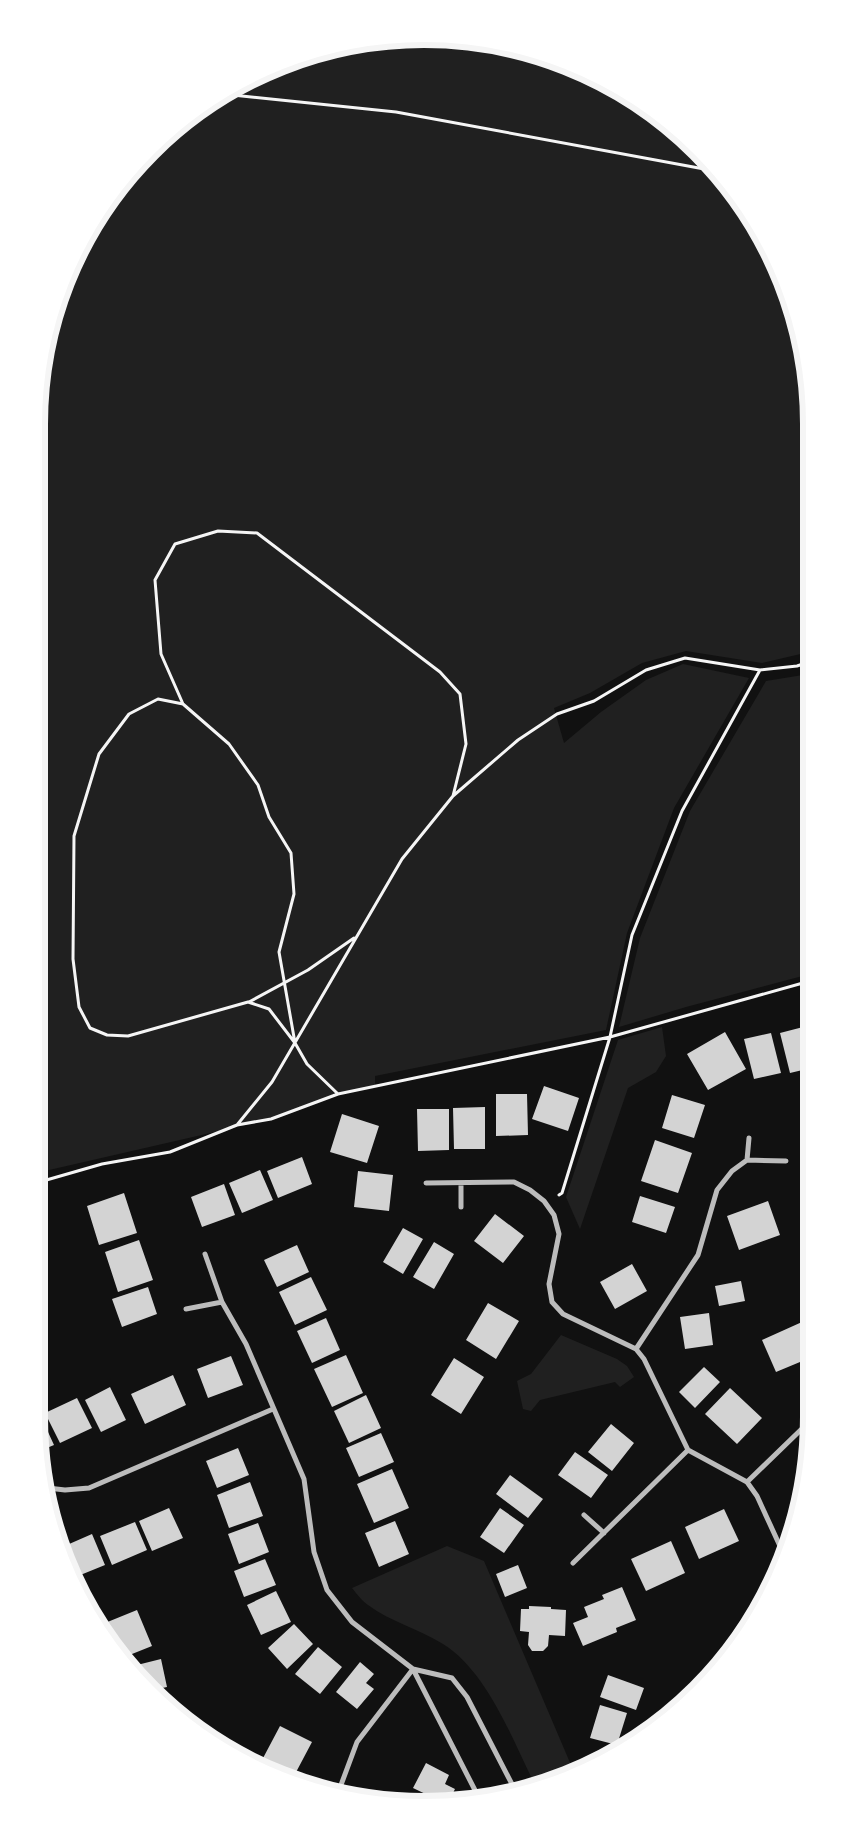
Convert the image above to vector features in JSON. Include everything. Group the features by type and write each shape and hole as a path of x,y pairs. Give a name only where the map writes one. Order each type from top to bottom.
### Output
{"street":[{"path":"747,1160 749,1138"},
{"path":"636,1349 698,1255 717,1190 732,1171 747,1160 786,1161"},
{"path":"426,1183 514,1182 530,1190 544,1201 554,1215 560,1234 549,1284 552,1302 563,1314 636,1349 644,1359 688,1450 747,1482 757,1496 780,1546"},
{"path":"461,1183 461,1207"},
{"path":"205,1254 222,1302 246,1344 304,1479 314,1552 327,1590 352,1622 413,1669 452,1678 467,1697 513,1785"},
{"path":"186,1309 222,1302"},
{"path":"52,1488 65,1490 89,1488 273,1409"},
{"path":"747,1482 803,1429"},
{"path":"573,1563 688,1450"},
{"path":"584,1515 604,1533"},
{"path":"340,1787 357,1742 413,1669"},
{"path":"413,1669 476,1792"}],"path":[{"path":"236,95 396,112 704,169"},
{"path":"295,1042 280,952 294,894 291,853 269,817 258,785 229,744 183,704 161,654 155,580 175,544 218,530 257,533 440,672 460,694 466,744 454,796"},
{"path":"237,1126 272,1082 402,859 454,796 518,740 557,714 594,701 646,670 685,658 760,670 803,664"},
{"path":"544,1201 562,1194 610,1037 632,936 682,811 760,670"},
{"path":"183,704 158,699 128,714 99,754 74,836 73,959 79,1007 90,1028 107,1035 128,1036 248,1002 308,970 357,936"},
{"path":"45,1180 102,1164 170,1152 237,1126 271,1119 338,1094 610,1037 803,983"},
{"path":"248,1002 269,1009 295,1042 306,1064 338,1094"}],"shaded area":[{"path":"424,45 473,48 498,52 546,65 592,84 655,123 692,156 725,193 764,256 783,302 796,350 800,375 803,424 803,653 762,663 686,651 642,663 590,693 554,708 564,743 601,712 646,680 683,664 749,678 674,808 627,933 606,1030 375,1076 375,1086 338,1094 271,1119 45,1171 45,424 48,375 52,350 65,302 74,279 84,256 109,213 123,193 156,156 193,123 213,109 256,84 279,74 302,65 350,52 375,48"},
{"path":"803,675 803,976 619,1027 640,938 690,811 766,681"},
{"path":"662,1027 666,1056 656,1072 628,1088 580,1229 566,1197 618,1040"},
{"path":"561,1335 617,1359 627,1366 634,1377 620,1387 615,1382 540,1400 531,1411 523,1409 517,1381 531,1374"},
{"path":"447,1546 484,1561 571,1766 533,1780 498,1709 486,1689 459,1656 443,1644 377,1611 364,1602 352,1588"}],"building":[{"path":"803,1027 803,1070 790,1073 780,1033"},
{"path":"725,1032 746,1069 708,1090 687,1054"},
{"path":"771,1033 781,1073 754,1079 744,1039"},
{"path":"544,1086 579,1098 568,1131 532,1119"},
{"path":"496,1094 527,1094 528,1135 496,1136"},
{"path":"672,1095 705,1105 694,1138 662,1128"},
{"path":"485,1107 485,1149 454,1149 453,1108"},
{"path":"417,1109 449,1109 449,1150 418,1151"},
{"path":"342,1114 379,1126 367,1163 330,1152"},
{"path":"655,1140 692,1153 678,1193 641,1181"},
{"path":"302,1157 312,1184 278,1198 267,1171"},
{"path":"260,1170 273,1200 242,1213 229,1183"},
{"path":"358,1171 393,1175 389,1211 354,1207"},
{"path":"224,1184 235,1215 202,1227 191,1197"},
{"path":"124,1193 137,1233 99,1245 87,1206"},
{"path":"640,1196 675,1207 666,1233 632,1222"},
{"path":"768,1201 780,1235 739,1250 727,1216"},
{"path":"495,1214 524,1236 503,1263 474,1241"},
{"path":"403,1228 423,1239 403,1274 383,1262"},
{"path":"139,1240 153,1280 118,1292 105,1252"},
{"path":"434,1242 454,1254 434,1289 413,1277"},
{"path":"297,1245 309,1272 277,1287 264,1260"},
{"path":"632,1264 647,1291 615,1309 600,1282"},
{"path":"311,1277 327,1310 295,1325 279,1292"},
{"path":"741,1281 745,1301 719,1306 715,1286"},
{"path":"148,1287 157,1314 122,1327 112,1299"},
{"path":"488,1303 519,1321 496,1359 466,1340"},
{"path":"709,1313 713,1345 685,1349 680,1317"},
{"path":"326,1318 340,1350 312,1363 297,1331"},
{"path":"802,1322 803,1361 776,1372 762,1340"},
{"path":"346,1355 363,1393 332,1407 314,1369"},
{"path":"231,1356 243,1385 208,1398 197,1369"},
{"path":"454,1358 484,1377 461,1414 431,1395"},
{"path":"704,1367 720,1382 695,1408 679,1392"},
{"path":"173,1375 186,1405 145,1424 131,1394"},
{"path":"110,1387 126,1420 101,1432 85,1400"},
{"path":"730,1388 762,1418 737,1444 705,1414"},
{"path":"366,1395 381,1428 349,1443 334,1411"},
{"path":"77,1398 92,1428 60,1443 45,1413"},
{"path":"611,1424 634,1443 612,1471 588,1452"},
{"path":"45,1426 54,1445 47,1448"},
{"path":"381,1433 394,1462 359,1477 346,1448"},
{"path":"238,1448 249,1475 217,1488 206,1461"},
{"path":"575,1452 608,1475 591,1498 558,1475"},
{"path":"392,1469 409,1508 374,1523 357,1484"},
{"path":"510,1475 543,1499 528,1518 496,1494"},
{"path":"250,1482 263,1516 229,1528 217,1495"},
{"path":"795,1494 795,1494 790,1515 788,1514"},
{"path":"169,1508 183,1538 152,1551 139,1521"},
{"path":"500,1508 524,1525 504,1553 480,1537"},
{"path":"724,1509 739,1541 699,1559 685,1527"},
{"path":"395,1521 409,1554 379,1567 365,1533"},
{"path":"135,1522 147,1550 112,1565 100,1536"},
{"path":"258,1523 269,1552 239,1564 228,1534"},
{"path":"92,1534 105,1565 80,1575 67,1545"},
{"path":"671,1541 685,1573 646,1591 631,1559"},
{"path":"265,1559 276,1585 244,1597 234,1571"},
{"path":"518,1565 527,1588 505,1597 496,1574"},
{"path":"622,1587 636,1620 616,1628 617,1632 583,1646 573,1623 588,1617 584,1607 604,1599 602,1595"},
{"path":"276,1591 291,1622 261,1635 247,1605"},
{"path":"529,1606 566,1610 565,1636 549,1635 548,1646 543,1651 532,1651 528,1645 529,1632 520,1631 521,1609 529,1609"},
{"path":"137,1610 152,1646 129,1655 106,1623"},
{"path":"294,1624 313,1644 287,1669 268,1648"},
{"path":"318,1647 342,1667 320,1694 295,1674"},
{"path":"161,1659 167,1687 160,1689 137,1665"},
{"path":"360,1662 374,1674 366,1683 374,1689 357,1709 336,1692"},
{"path":"608,1675 644,1688 636,1710 600,1697"},
{"path":"600,1705 627,1713 618,1743 615,1744 590,1738"},
{"path":"280,1726 312,1742 295,1773 262,1760"},
{"path":"426,1763 449,1775 445,1784 455,1789 452,1795 429,1796 413,1788"}]}
